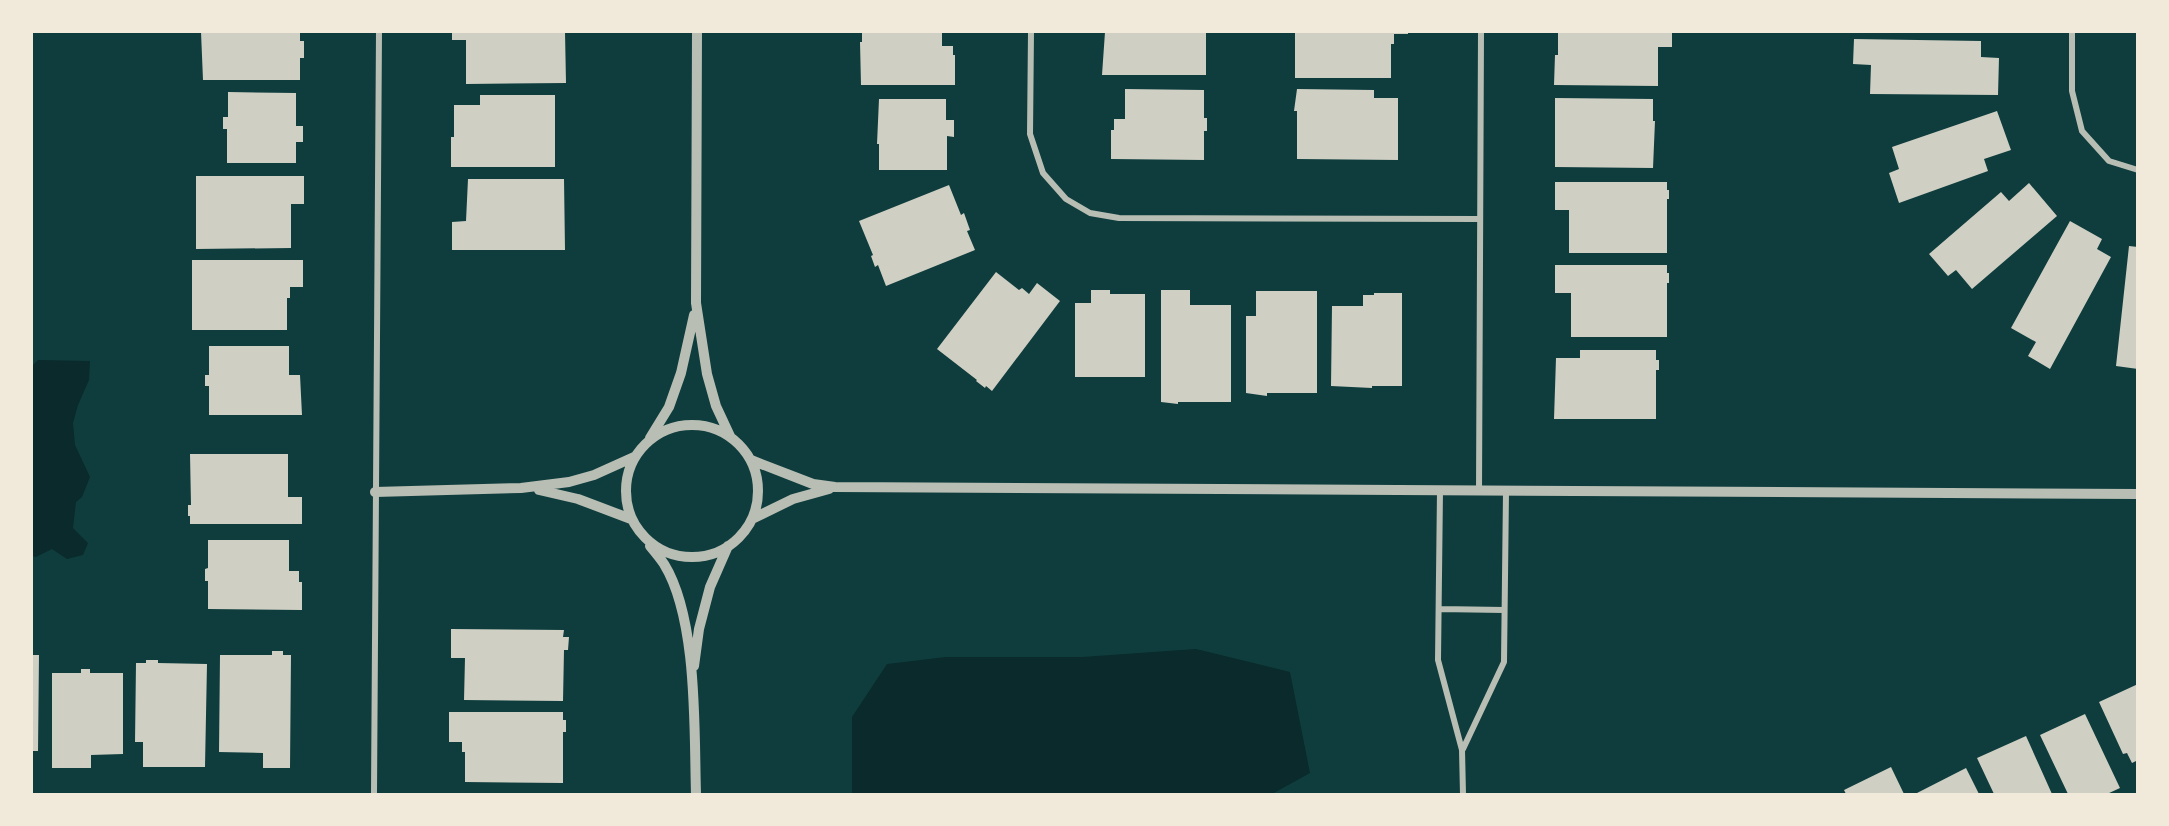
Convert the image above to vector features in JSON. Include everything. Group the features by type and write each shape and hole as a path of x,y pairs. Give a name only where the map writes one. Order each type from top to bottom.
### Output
{"street":[{"path":"374,795 379,32"},
{"path":"698,32 696,303 707,374 716,406 730,436"},
{"path":"1031,32 1030,134 1043,173 1066,200 1090,213 1119,218 1479,219"},
{"path":"1479,491 1481,32"},
{"path":"2072,32 2072,91 2082,131 2109,161 2138,170"},
{"path":"696,303 689,340 672,398 649,440 634,457 625,488 626,504 631,519 664,564 675,586 682,614 692,681 696,795"},
{"path":"644,538 663,551 685,557 707,556 728,546 742,535 757,505 758,490 751,460 730,436 711,427 689,424 668,428 649,440"},
{"path":"375,492 521,488 577,480 634,457"},
{"path":"751,460 813,484 835,488 2138,494"},
{"path":"521,488 550,491 631,519"},
{"path":"752,519 793,499 835,488"},
{"path":"1440,491 1438,660 1462,750 1463,795"},
{"path":"1462,750 1504,662 1506,492"},
{"path":"692,681 699,629 710,587 728,546"},
{"path":"1439,609 1504,610"}],"water":[{"path":"38,360 90,361 89,380 73,423 75,445 90,477 82,497 76,502 73,528 88,543 83,555 67,559 52,549 36,557 32,556 32,366"},
{"path":"1196,649 1290,672 1310,773 1272,794 852,794 852,717 887,664 946,657 1082,657"}],"building":[{"path":"201,32 300,32 300,41 304,41 304,58 300,58 300,80 203,80"},
{"path":"452,32 565,32 566,83 466,84 466,40 452,40"},
{"path":"862,32 942,32 942,46 953,46 955,85 861,85 860,42 862,42"},
{"path":"1105,32 1206,32 1206,75 1102,75"},
{"path":"1295,32 1408,32 1408,34 1394,34 1394,44 1391,44 1391,78 1295,78"},
{"path":"1558,32 1672,32 1672,47 1658,47 1658,86 1554,85"},
{"path":"1854,39 1981,41 1981,57 1999,58 1998,95 1870,94 1871,65 1853,64"},
{"path":"1125,89 1204,90 1204,118 1207,118 1207,131 1204,131 1204,160 1111,159 1111,130 1114,130 1114,119 1125,119"},
{"path":"1297,89 1374,90 1374,98 1398,98 1398,160 1297,159 1297,111 1294,111"},
{"path":"228,92 296,93 296,126 303,126 303,142 296,142 296,163 227,163 227,129 223,129 223,117 228,117"},
{"path":"480,95 555,95 555,167 451,167 454,105 480,105"},
{"path":"1555,98 1653,99 1653,121 1655,121 1653,168 1555,167"},
{"path":"879,99 946,99 946,120 954,120 954,137 947,136 947,170 879,170 879,144 877,144"},
{"path":"1997,111 2011,150 1984,159 1988,171 1899,203 1889,173 1899,169 1892,147"},
{"path":"196,176 304,176 304,204 291,204 291,248 196,249"},
{"path":"468,179 564,179 565,250 452,250 452,222 466,221"},
{"path":"1555,182 1667,182 1669,199 1667,199 1667,253 1569,253 1569,210 1555,210"},
{"path":"2029,183 2057,216 1972,289 1956,270 1948,276 1929,254 2001,192 2009,201"},
{"path":"949,185 961,215 964,213 970,230 967,231 975,250 886,286 878,265 875,267 871,256 873,255 859,221"},
{"path":"2070,221 2102,239 2097,249 2111,257 2050,369 2028,356 2036,342 2011,328"},
{"path":"2129,246 2138,247 2138,369 2116,366"},
{"path":"192,260 303,260 303,287 290,287 290,298 287,298 287,330 192,330"},
{"path":"1555,265 1667,265 1669,283 1667,283 1667,337 1571,337 1571,293 1555,293"},
{"path":"996,272 1019,290 1022,288 1029,294 1037,283 1060,301 992,391 986,386 985,388 937,349"},
{"path":"1091,290 1110,290 1110,294 1145,294 1145,377 1075,377 1075,303 1091,303"},
{"path":"1161,290 1190,290 1190,305 1231,305 1231,402 1178,402 1178,404 1161,402"},
{"path":"1256,291 1317,291 1317,393 1267,393 1267,396 1246,393 1246,316 1256,316"},
{"path":"1374,293 1402,293 1402,386 1372,386 1372,388 1331,386 1332,306 1363,306 1363,295 1374,295"},
{"path":"209,346 289,346 289,375 300,375 302,415 209,415 209,386 205,386 205,375 209,375"},
{"path":"1580,350 1656,350 1659,370 1656,370 1656,419 1554,419 1556,358 1580,358"},
{"path":"190,454 288,454 288,497 302,497 302,524 190,524 188,505 191,505"},
{"path":"208,540 289,540 289,571 299,571 299,582 302,582 302,610 208,609 208,581 205,581 205,569 208,568"},
{"path":"451,629 564,630 563,637 569,637 568,650 564,650 563,701 464,700 465,658 451,658"},
{"path":"272,651 283,651 283,655 291,655 290,768 263,768 263,753 219,752 220,655 272,655"},
{"path":"32,655 39,655 38,751 32,751"},
{"path":"146,660 158,660 158,663 207,664 205,767 143,767 143,742 135,742 136,663 146,663"},
{"path":"81,669 90,669 90,673 123,673 123,754 91,755 91,768 52,768 52,673 81,673"},
{"path":"2138,684 2138,760 2132,763 2127,753 2123,754 2099,702"},
{"path":"449,712 563,712 566,732 563,732 563,783 465,782 465,752 462,752 462,742 449,742"},
{"path":"2085,714 2120,788 2107,794 2068,794 2040,735"},
{"path":"2026,736 2052,794 1994,794 1977,758"},
{"path":"1891,767 1904,794 1846,794 1844,790"},
{"path":"1966,768 1979,794 1917,793"}]}
